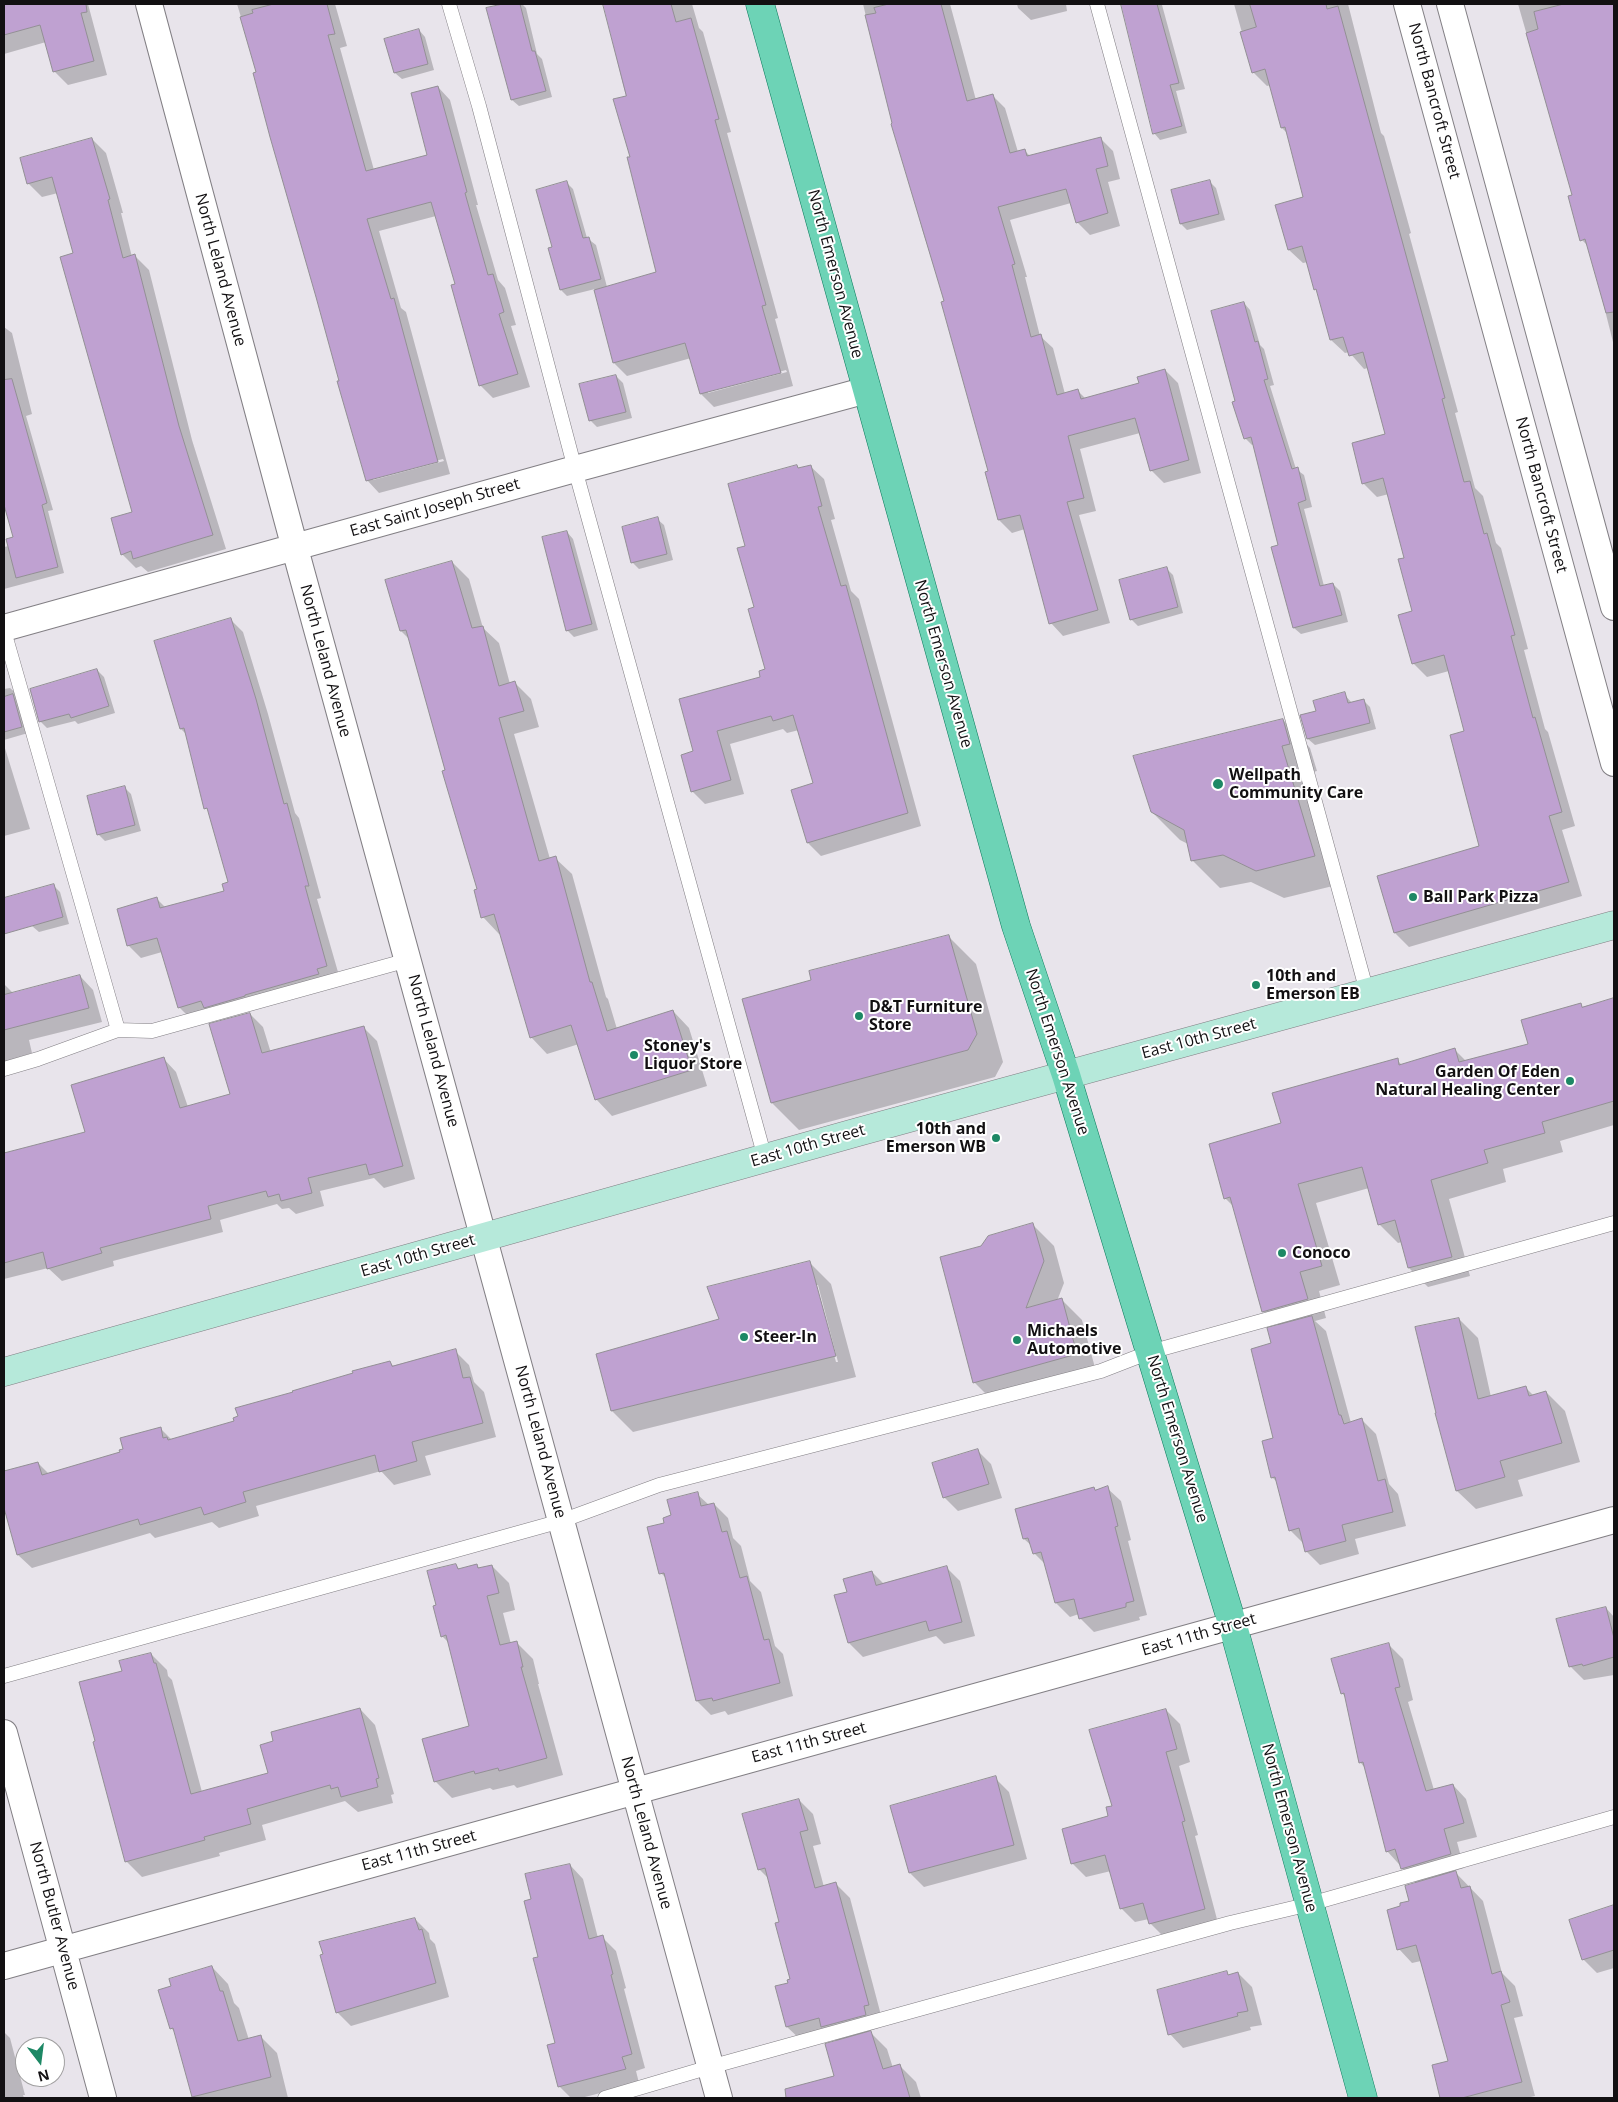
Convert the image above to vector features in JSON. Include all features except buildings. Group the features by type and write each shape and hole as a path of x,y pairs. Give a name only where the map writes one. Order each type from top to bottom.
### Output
{"main road":[{"name":"North Emerson Avenue","path":"760,4 1016,926 1066,1075 1233,1626 1363,2098"},
{"name":"East 10th Street","path":"4,1372 765,1158 1614,925"}],"street":[{"name":"North Leland Avenue","path":"149,4 294,548 719,2098"},
{"name":"North Bancroft Street","path":"1407,4 1614,763"},
{"path":"1450,4 1614,607"},
{"path":"1468,227 1508,216"},
{"name":"East Saint Joseph Street","path":"4,630 575,469 867,390"},
{"name":"East 11th Street","path":"4,1966 1614,1520"},
{"name":"North Butler Avenue","path":"4,1733 103,2098"}],"lane":[{"path":"449,4 479,106 575,469 765,1158"},
{"path":"1096,4 1367,992"},
{"path":"4,630 118,1030"},
{"path":"4,1068 38,1059 118,1030 152,1031 408,960"},
{"path":"4,1676 561,1521 659,1485 1101,1371 1150,1352 1614,1223"},
{"path":"605,2098 710,2067 1230,1923 1310,1904 1614,1818"}],"place":[{"name":"Wellpath Community Care","path":"1218,784"},
{"name":"Ball Park Pizza","path":"1413,897"},
{"name":"10th and Emerson EB","path":"1256,985"},
{"name":"D&T Furniture Store","path":"859,1016"},
{"name":"Stoney's Liquor Store","path":"634,1055"},
{"name":"Garden Of Eden Natural Healing Center","path":"1570,1081"},
{"name":"10th and Emerson WB","path":"996,1138"},
{"name":"Conoco","path":"1282,1253"},
{"name":"Steer-In","path":"744,1337"},
{"name":"Michaels Automotive","path":"1017,1340"}]}
